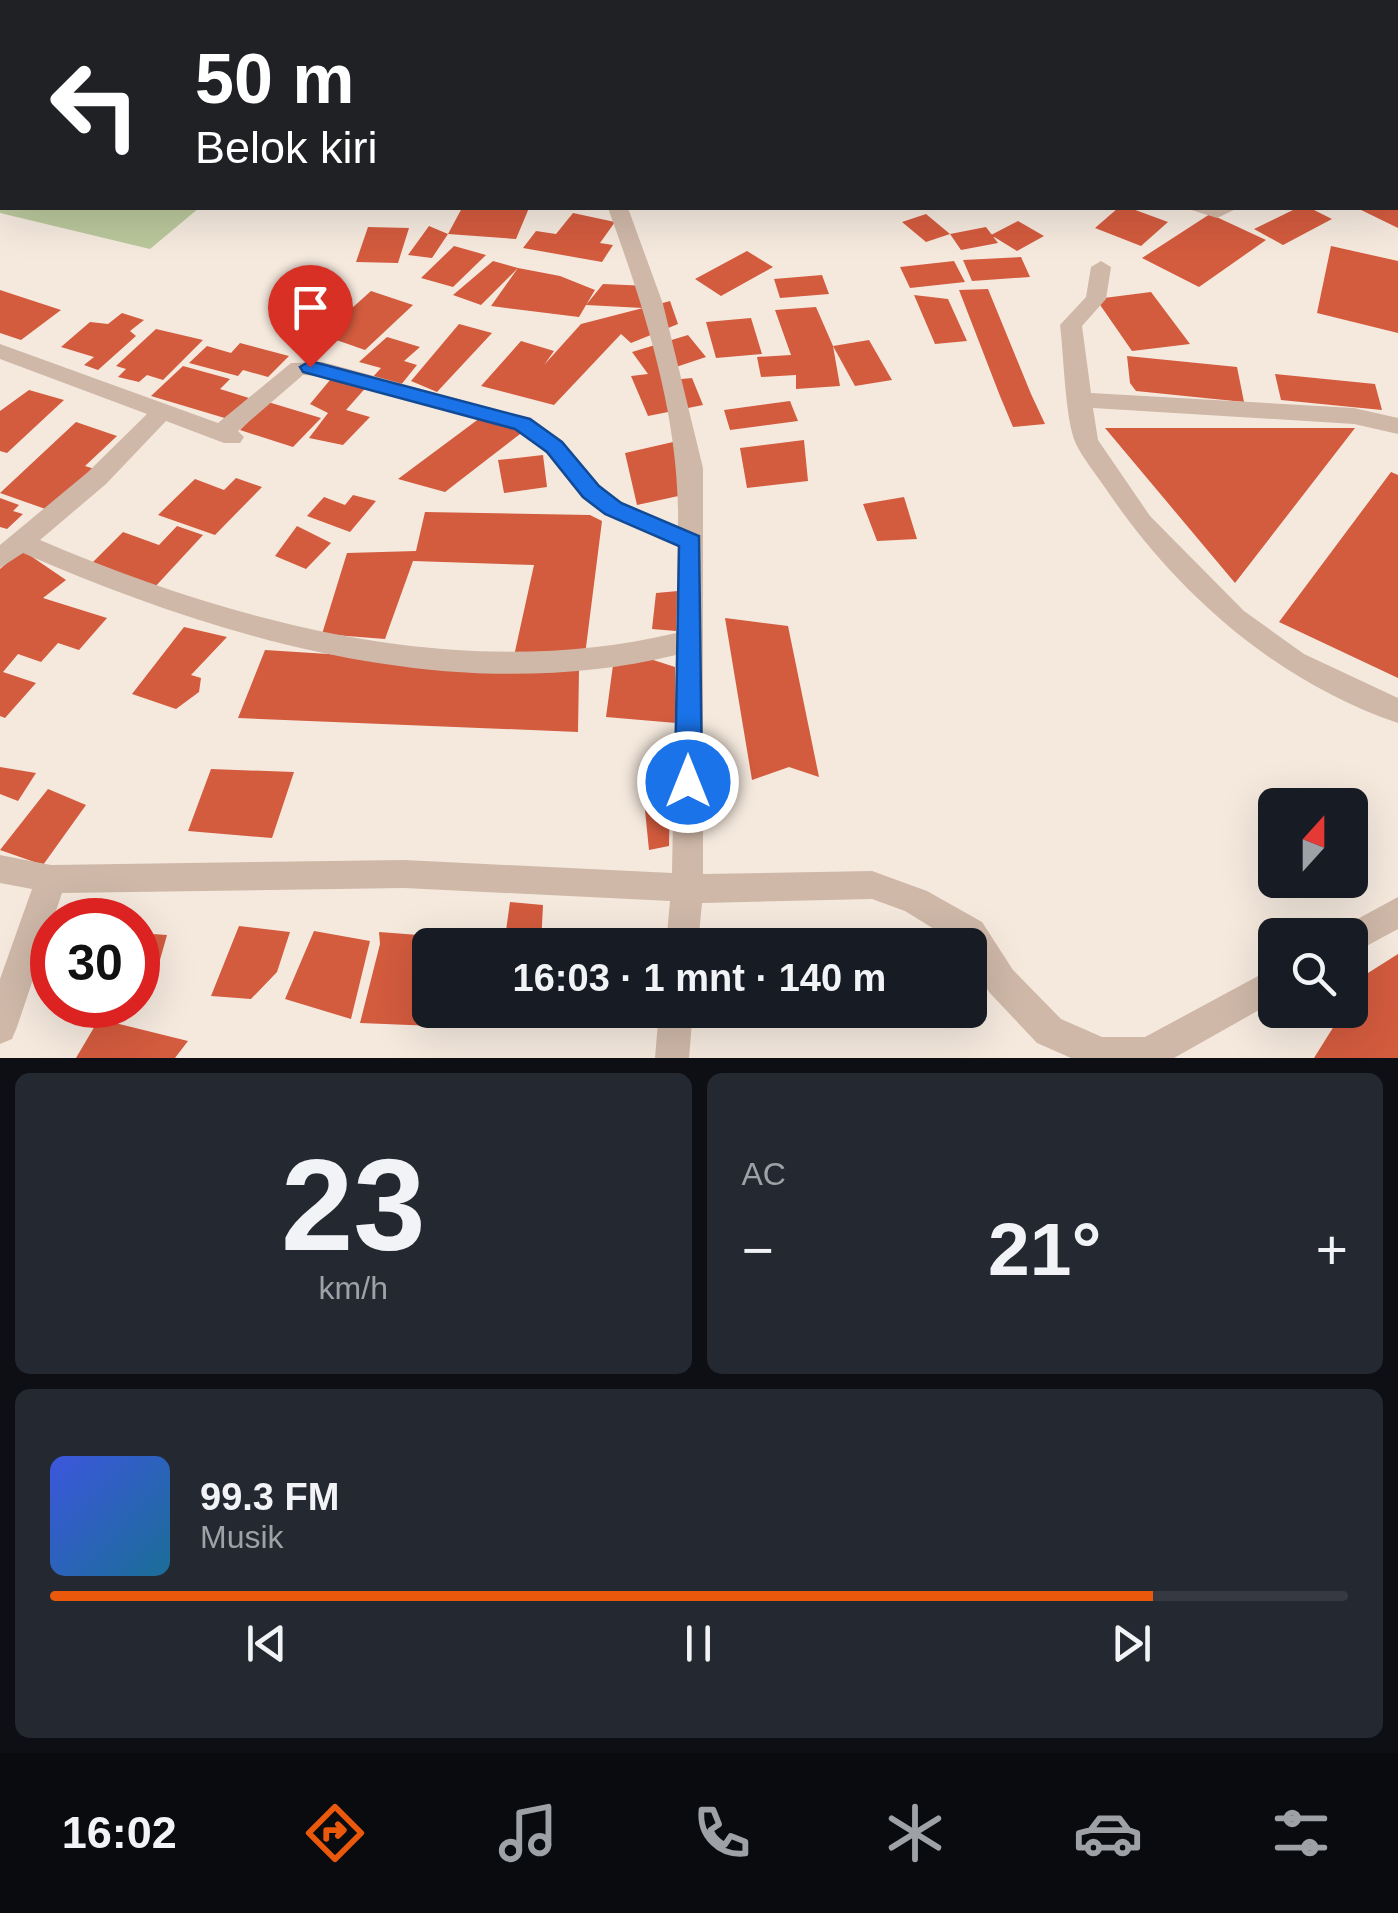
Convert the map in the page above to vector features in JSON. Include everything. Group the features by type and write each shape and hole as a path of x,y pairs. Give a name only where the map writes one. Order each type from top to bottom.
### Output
{"street":[{"path":"619,210 652,304 679,402 691,468 683,928"},
{"path":"1101,267 1096,299 1070,325 1078,400 1086,441 1140,522 1236,618 1294,662 1398,711"},
{"path":"0,351 227,435 288,374 299,368 324,369 523,424 546,440 591,492 613,508 691,542"},
{"path":"1078,400 1354,416 1398,426"},
{"path":"10,550 97,478 164,411"},
{"path":"10,550 168,602 291,637 346,646 557,662 604,659 690,640"},
{"path":"0,868 51,879 404,874 737,890 872,885 902,896 971,933 1001,981 1049,1030 1101,1054 1149,1056 1258,993"},
{"path":"0,1028 51,879"},
{"path":"1368,930 1398,912"},
{"path":"672,1058 674,1028"}],"green space":[{"path":"0,210 197,210 150,249"}],"building":[{"path":"461,210 528,210 516,239 448,234"},
{"path":"1116,210 1135,210 1168,222 1141,246 1095,228"},
{"path":"1293,210 1314,210 1332,219 1283,245 1254,229"},
{"path":"1361,210 1398,210 1398,228"},
{"path":"573,213 615,222 600,243 613,245 602,262 523,248 536,231 556,234"},
{"path":"926,214 950,234 926,242 902,222"},
{"path":"1210,214 1266,240 1199,287 1142,258"},
{"path":"1018,221 1044,236 1017,251 991,235"},
{"path":"429,226 448,234 432,258 408,255"},
{"path":"368,227 409,228 398,263 356,262"},
{"path":"986,227 998,243 961,250 950,234"},
{"path":"454,246 486,255 453,287 421,278"},
{"path":"1331,246 1398,261 1398,333 1317,313"},
{"path":"747,251 773,267 721,296 695,279"},
{"path":"1021,257 1030,277 972,281 963,260"},
{"path":"493,261 518,268 481,305 453,295"},
{"path":"954,261 965,282 910,288 900,267"},
{"path":"518,268 560,276 595,290 579,317 491,306"},
{"path":"822,275 829,294 780,298 774,279"},
{"path":"603,284 649,286 645,308 670,301 678,324 631,343 621,334 554,405 481,386 521,341 554,351 544,365 581,324 643,308 586,305"},
{"path":"988,289 1045,424 1013,427 959,290"},
{"path":"0,290 61,310 21,340 0,333"},
{"path":"371,291 413,305 365,350 322,335"},
{"path":"1151,292 1190,344 1132,351 1096,299"},
{"path":"914,295 948,299 967,341 935,344"},
{"path":"816,307 833,346 840,386 796,389 796,375 761,377 757,357 791,355 775,310"},
{"path":"122,313 144,320 130,331 136,336 98,370 84,365 94,357 61,347 90,322 108,324"},
{"path":"751,318 762,354 716,358 706,322"},
{"path":"459,324 492,333 437,392 411,381"},
{"path":"156,329 203,340 163,380 147,375 139,382 118,377 126,369 116,366"},
{"path":"688,335 706,357 661,372 662,381 692,378 703,405 648,416 631,376 648,374 632,352"},
{"path":"387,337 420,347 404,361 417,365 400,386 371,379 381,368 359,362"},
{"path":"869,340 892,380 855,386 833,346"},
{"path":"240,343 289,356 268,377 243,370 238,376 189,363 207,346 231,353"},
{"path":"1127,356 1237,367 1244,402 1136,391 1130,383"},
{"path":"183,366 230,379 220,389 249,398 228,419 151,396"},
{"path":"335,374 369,384 346,410 370,417 343,445 309,438 328,413 310,404"},
{"path":"1275,374 1375,384 1382,410 1281,400"},
{"path":"29,390 64,400 7,453 0,451 0,411"},
{"path":"790,401 798,421 730,430 724,410"},
{"path":"268,402 321,418 293,447 240,430"},
{"path":"484,415 524,431 445,492 398,479"},
{"path":"76,422 117,436 85,466 98,470 54,512 0,493"},
{"path":"1105,428 1355,428 1235,583"},
{"path":"804,440 808,481 747,488 740,448"},
{"path":"673,442 683,495 637,505 625,453"},
{"path":"543,455 547,487 504,493 498,460"},
{"path":"1391,472 1398,475 1398,678 1279,622"},
{"path":"236,478 262,487 215,535 158,515 195,479 224,490"},
{"path":"353,495 376,501 350,532 307,516 324,497 345,505"},
{"path":"904,497 917,539 877,541 863,504"},
{"path":"0,498 19,505 13,511 23,514 7,529 0,527"},
{"path":"425,512 590,515 602,521 585,655 514,656 534,565 413,561 385,639 322,634 347,553 416,551"},
{"path":"177,526 203,535 153,589 89,566 123,532 159,545"},
{"path":"297,526 331,543 306,569 275,556"},
{"path":"22,550 66,580 43,598 107,618 79,650 58,643 41,662 18,654 3,672 36,683 5,718 0,716 0,569"},
{"path":"678,591 676,631 652,629 656,593"},
{"path":"725,618 788,626 819,777 789,767 752,780"},
{"path":"184,627 227,637 191,675 201,678 199,692 176,709 132,694"},
{"path":"265,650 579,670 578,732 238,718"},
{"path":"644,657 675,667 676,723 606,717 613,665"},
{"path":"0,767 36,773 18,801 0,794"},
{"path":"211,769 294,772 272,838 188,831"},
{"path":"48,789 86,805 43,865 0,850"},
{"path":"643,790 670,790 669,846 649,850"},
{"path":"510,902 543,905 542,928 506,928"},
{"path":"239,926 290,932 277,972 251,999 211,996"},
{"path":"314,931 370,941 351,1019 285,999"},
{"path":"379,932 412,934 412,1025 360,1023 380,944"},
{"path":"160,935 167,935 160,960"},
{"path":"1398,954 1398,1058 1314,1058 1333,1028 1368,1028 1368,973"},
{"path":"94,1028 135,1028 188,1041 175,1058 76,1058"}],"route":[{"path":"310,367 523,424 538,432 591,492 613,508 691,542 688,782"}]}
